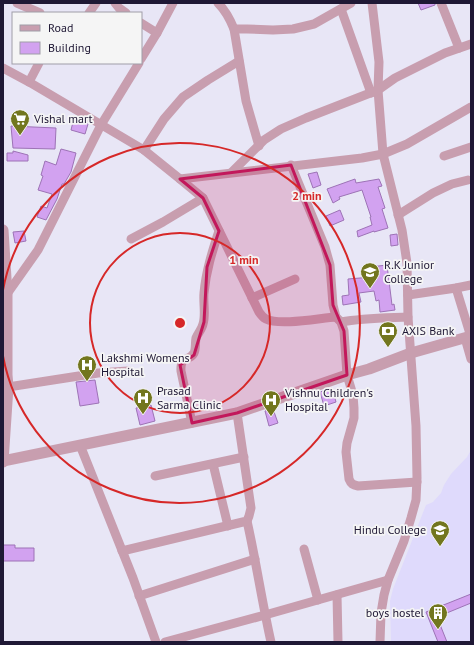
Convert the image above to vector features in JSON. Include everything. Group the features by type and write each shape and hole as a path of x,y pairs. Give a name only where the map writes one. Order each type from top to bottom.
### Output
{"street":[{"path":"17,3 38,12"},
{"path":"90,12 96,3"},
{"path":"115,3 125,12"},
{"path":"142,57 173,3"},
{"path":"218,3 226,11 234,29 246,101 259,146"},
{"path":"234,29 292,29 314,24 351,3"},
{"path":"372,3 379,62 374,92"},
{"path":"441,3 459,48"},
{"path":"341,9 374,92 383,154 402,230 407,263 408,317 416,426 416,500 404,541 388,580 381,613 380,642"},
{"path":"142,24 157,33"},
{"path":"232,172 264,140 281,129 374,92 395,78 445,53 471,44"},
{"path":"144,150 164,118 183,97 239,61"},
{"path":"29,82 38,64"},
{"path":"6,299 38,250 101,125 138,64"},
{"path":"3,68 144,150 203,198 252,298 265,319 285,322 408,317"},
{"path":"180,179 362,158 383,154 407,144 471,107"},
{"path":"444,156 471,147"},
{"path":"291,166 325,247 330,265 333,305 344,331 347,375 353,395 354,408 354,418 347,442 346,452 350,483 358,486 417,482"},
{"path":"398,215 439,190 452,184 468,180"},
{"path":"131,239 203,198"},
{"path":"3,230 6,299 5,375 8,387 3,461 237,413 347,375 369,369 411,353 469,337"},
{"path":"192,423 180,365 182,361 194,353 196,338 203,325 203,296 207,267 219,231"},
{"path":"252,298 295,279"},
{"path":"408,296 471,285"},
{"path":"456,288 469,337 471,359"},
{"path":"8,387 98,373 128,371"},
{"path":"237,413 251,508 247,521 265,615 272,642"},
{"path":"80,445 156,642"},
{"path":"155,476 244,457"},
{"path":"213,464 228,526"},
{"path":"122,551 247,521"},
{"path":"304,549 318,600"},
{"path":"139,596 255,560"},
{"path":"165,642 388,580"},
{"path":"336,595 338,642"}],"highlighted area":[{"path":"291,165 330,265 333,305 344,331 347,375 237,413 192,423 180,365 194,355 204,322 207,267 219,231 203,198 180,179"}],"shaded area":[{"name":"Hindu College","path":"471,450 471,642 391,642 390,601 393,589 426,505 433,502 441,493 451,474 467,457"}],"building":[{"path":"418,3 435,3 435,5 421,10"},
{"path":"74,118 88,124 85,134 71,130"},
{"path":"11,126 56,128 55,149 13,148"},
{"path":"61,149 76,153 71,172 64,184 62,184 57,199 46,220 37,217 41,206 47,208 52,194 38,190 43,176 41,175 45,161 56,165"},
{"path":"13,151 28,155 28,161 7,161 7,153 13,153"},
{"path":"317,172 321,185 313,188 308,174"},
{"path":"355,179 356,183 379,179 382,186 378,187 385,208 382,209 388,228 358,237 357,231 372,225 371,217 362,190 339,197 340,199 333,203 327,189"},
{"path":"340,210 344,220 330,226 326,216"},
{"path":"24,231 26,241 15,243 13,232"},
{"path":"397,234 398,245 391,246 390,235"},
{"path":"387,265 392,305 394,304 395,310 380,312 379,300 376,301 374,291 359,293 361,302 343,305 342,296 349,295 348,279 372,277 370,267"},
{"path":"95,380 99,403 80,406 76,382"},
{"path":"332,388 336,402 324,406 320,392"},
{"path":"151,405 155,421 140,425 136,408"},
{"path":"273,409 278,423 269,426 265,411"},
{"path":"3,545 15,545 15,548 34,548 34,561 3,561"},
{"name":"boys hostel","path":"471,594 471,603 437,617 447,642 438,642 426,612"}],"place":[{"name":"Vishal mart","path":"20,136"},
{"name":"R.K Junior College","path":"370,289"},
{"name":"AXIS Bank","path":"388,348"},
{"name":"Lakshmi Womens Hospital","path":"87,382"},
{"name":"Prasad Sarma Clinic","path":"143,415"},
{"name":"Vishnu Children's Hospital","path":"271,417"},
{"name":"Hindu College","path":"440,547"},
{"name":"boys hostel","path":"438,630"}]}
